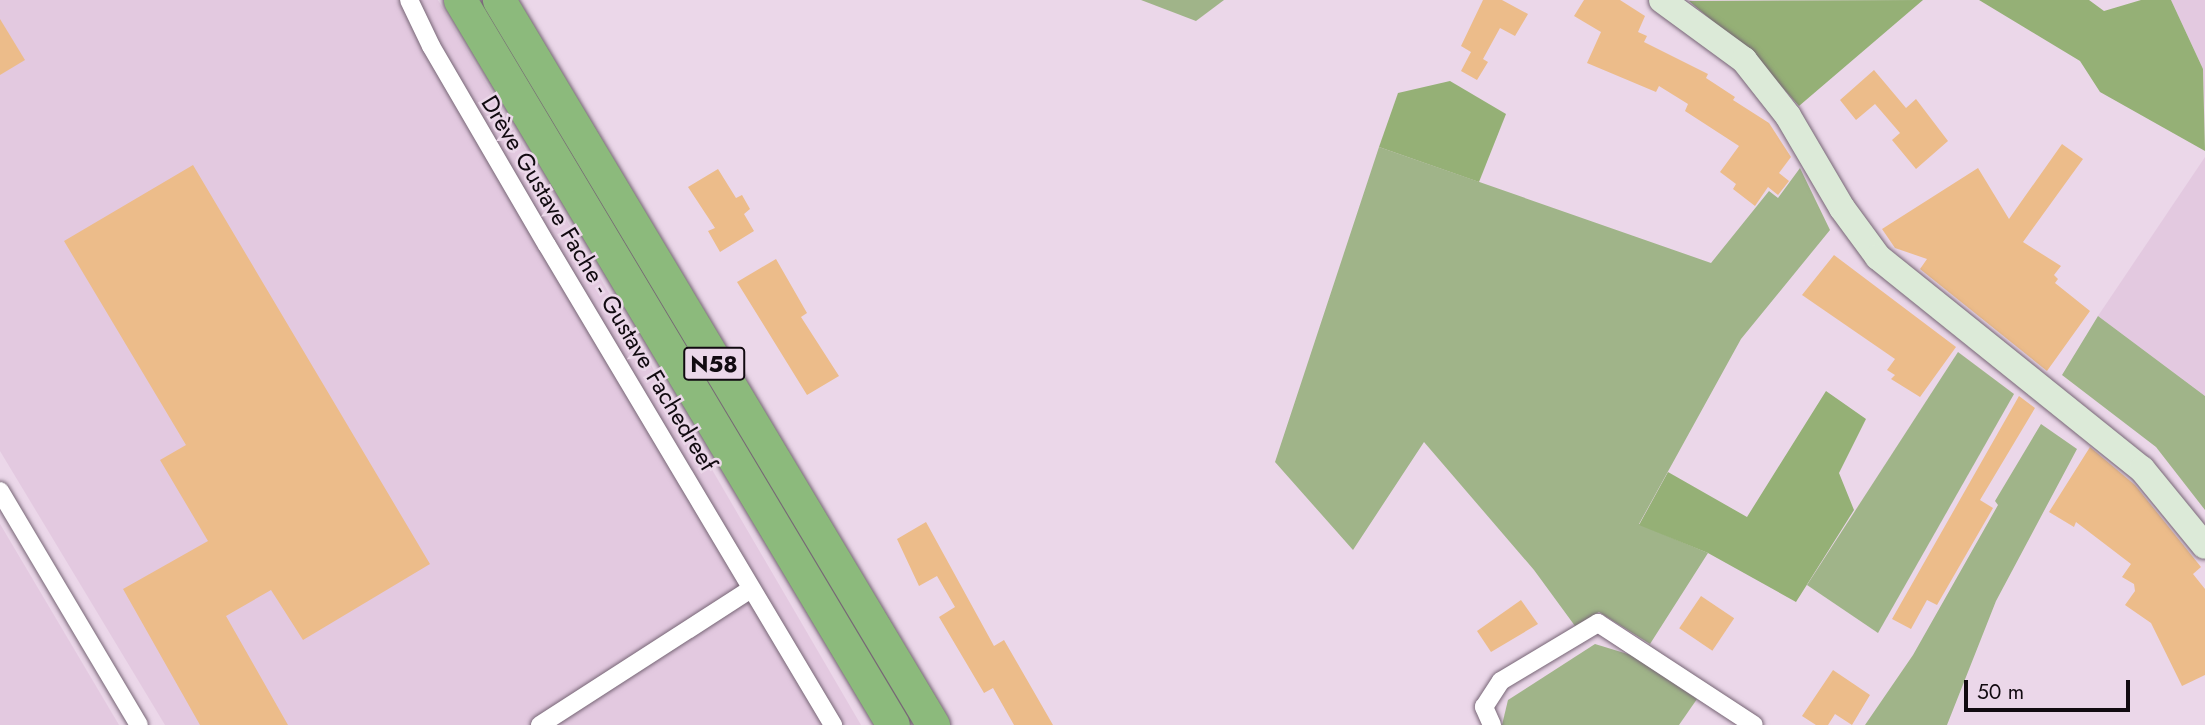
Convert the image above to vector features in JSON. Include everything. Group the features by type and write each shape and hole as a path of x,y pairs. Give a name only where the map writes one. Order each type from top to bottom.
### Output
{"highway":[{"name":"N58","path":"460,0 893,725"},
{"name":"N58","path":"499,0 933,725"}],"street":[{"name":"Drève Gustave Fache - Gustave Fachedreef","path":"409,0 431,46 833,725"},
{"path":"1662,0 1744,60 1788,116 1842,208 1878,257 2142,469 2205,546"},
{"path":"0,491 139,725"},
{"path":"540,725 751,589"},
{"path":"1492,725 1484,707 1501,681 1598,623 1754,725"}],"shaded area":[{"path":"0,0 438,0 861,725 165,725 0,451"},
{"path":"2171,0 2205,0 2205,106 2203,69"},
{"path":"2205,157 2205,396 2098,316"},
{"path":"0,524 119,725 0,725"}],"green space":[{"path":"1141,0 1224,0 1196,21"},
{"path":"1923,0 1799,106 1755,57 1689,1"},
{"path":"1979,0 2089,0 2104,11 2141,0 2171,0 2203,69 2205,151 2100,92 2080,61"},
{"path":"1450,81 1506,114 1479,182 1379,147 1398,93"},
{"path":"1379,147 1711,263 1769,191 1778,198 1800,168 1830,230 1741,339 1639,524 1708,553 1650,644 1599,612 1575,626 1534,570 1424,442 1353,550 1275,462"},
{"path":"2098,316 2205,396 2205,510 2156,447 2062,375"},
{"path":"1958,352 2014,394 1878,633 1807,585"},
{"path":"1826,391 1866,419 1839,473 1854,510 1796,602 1708,553 1639,525 1668,472 1747,517"},
{"path":"2041,424 2077,449 1996,601 1947,725 1865,725 1913,655 1998,505 1995,501"},
{"path":"1595,644 1631,655 1697,699 1679,725 1502,725 1508,700"}],"building":[{"path":"1483,0 1502,0 1528,14 1515,36 1500,28 1483,59 1488,62 1477,80 1461,71 1471,52 1461,46"},
{"path":"1584,0 1620,0 1645,16 1638,32 1647,36 1644,42 1708,74 1706,78 1735,97 1733,100 1769,123 1791,157 1779,173 1789,181 1778,195 1768,187 1755,206 1733,189 1736,184 1720,172 1739,146 1685,111 1688,104 1659,86 1656,92 1587,63 1601,32 1574,16"},
{"path":"0,19 25,60 0,75"},
{"path":"1874,70 1906,108 1916,99 1948,141 1916,169 1892,140 1900,133 1875,104 1856,120 1840,100"},
{"path":"2062,144 2083,159 2023,242 2061,266 2054,275 2058,279 2055,283 2090,311 2047,371 1920,269 1927,259 1895,248 1882,229 1978,168 2009,219"},
{"path":"193,165 430,564 303,640 271,590 226,616 288,725 200,725 123,589 208,541 160,460 186,445 64,241"},
{"path":"718,169 736,198 742,195 750,209 744,214 754,231 720,252 708,231 715,228 688,187"},
{"path":"1834,255 1956,347 1920,397 1891,379 1895,375 1887,370 1895,359 1802,295"},
{"path":"776,259 807,313 801,317 839,376 807,395 737,282"},
{"path":"2019,396 2035,408 1980,500 1993,508 1937,605 1927,600 1911,629 1892,619"},
{"path":"2090,447 2135,485 2201,567 2193,574 2205,589 2205,675 2182,686 2151,623 2125,605 2135,591 2134,584 2122,577 2131,564 2076,522 2074,527 2049,512"},
{"path":"926,522 994,646 1004,640 1053,725 1014,725 993,688 984,693 939,617 955,607 937,576 919,586 897,539"},
{"path":"1701,596 1734,618 1712,651 1679,628"},
{"path":"1521,600 1538,624 1491,652 1477,631"},
{"path":"1833,670 1870,695 1852,725 1835,714 1828,725 1816,725 1802,716"}]}
